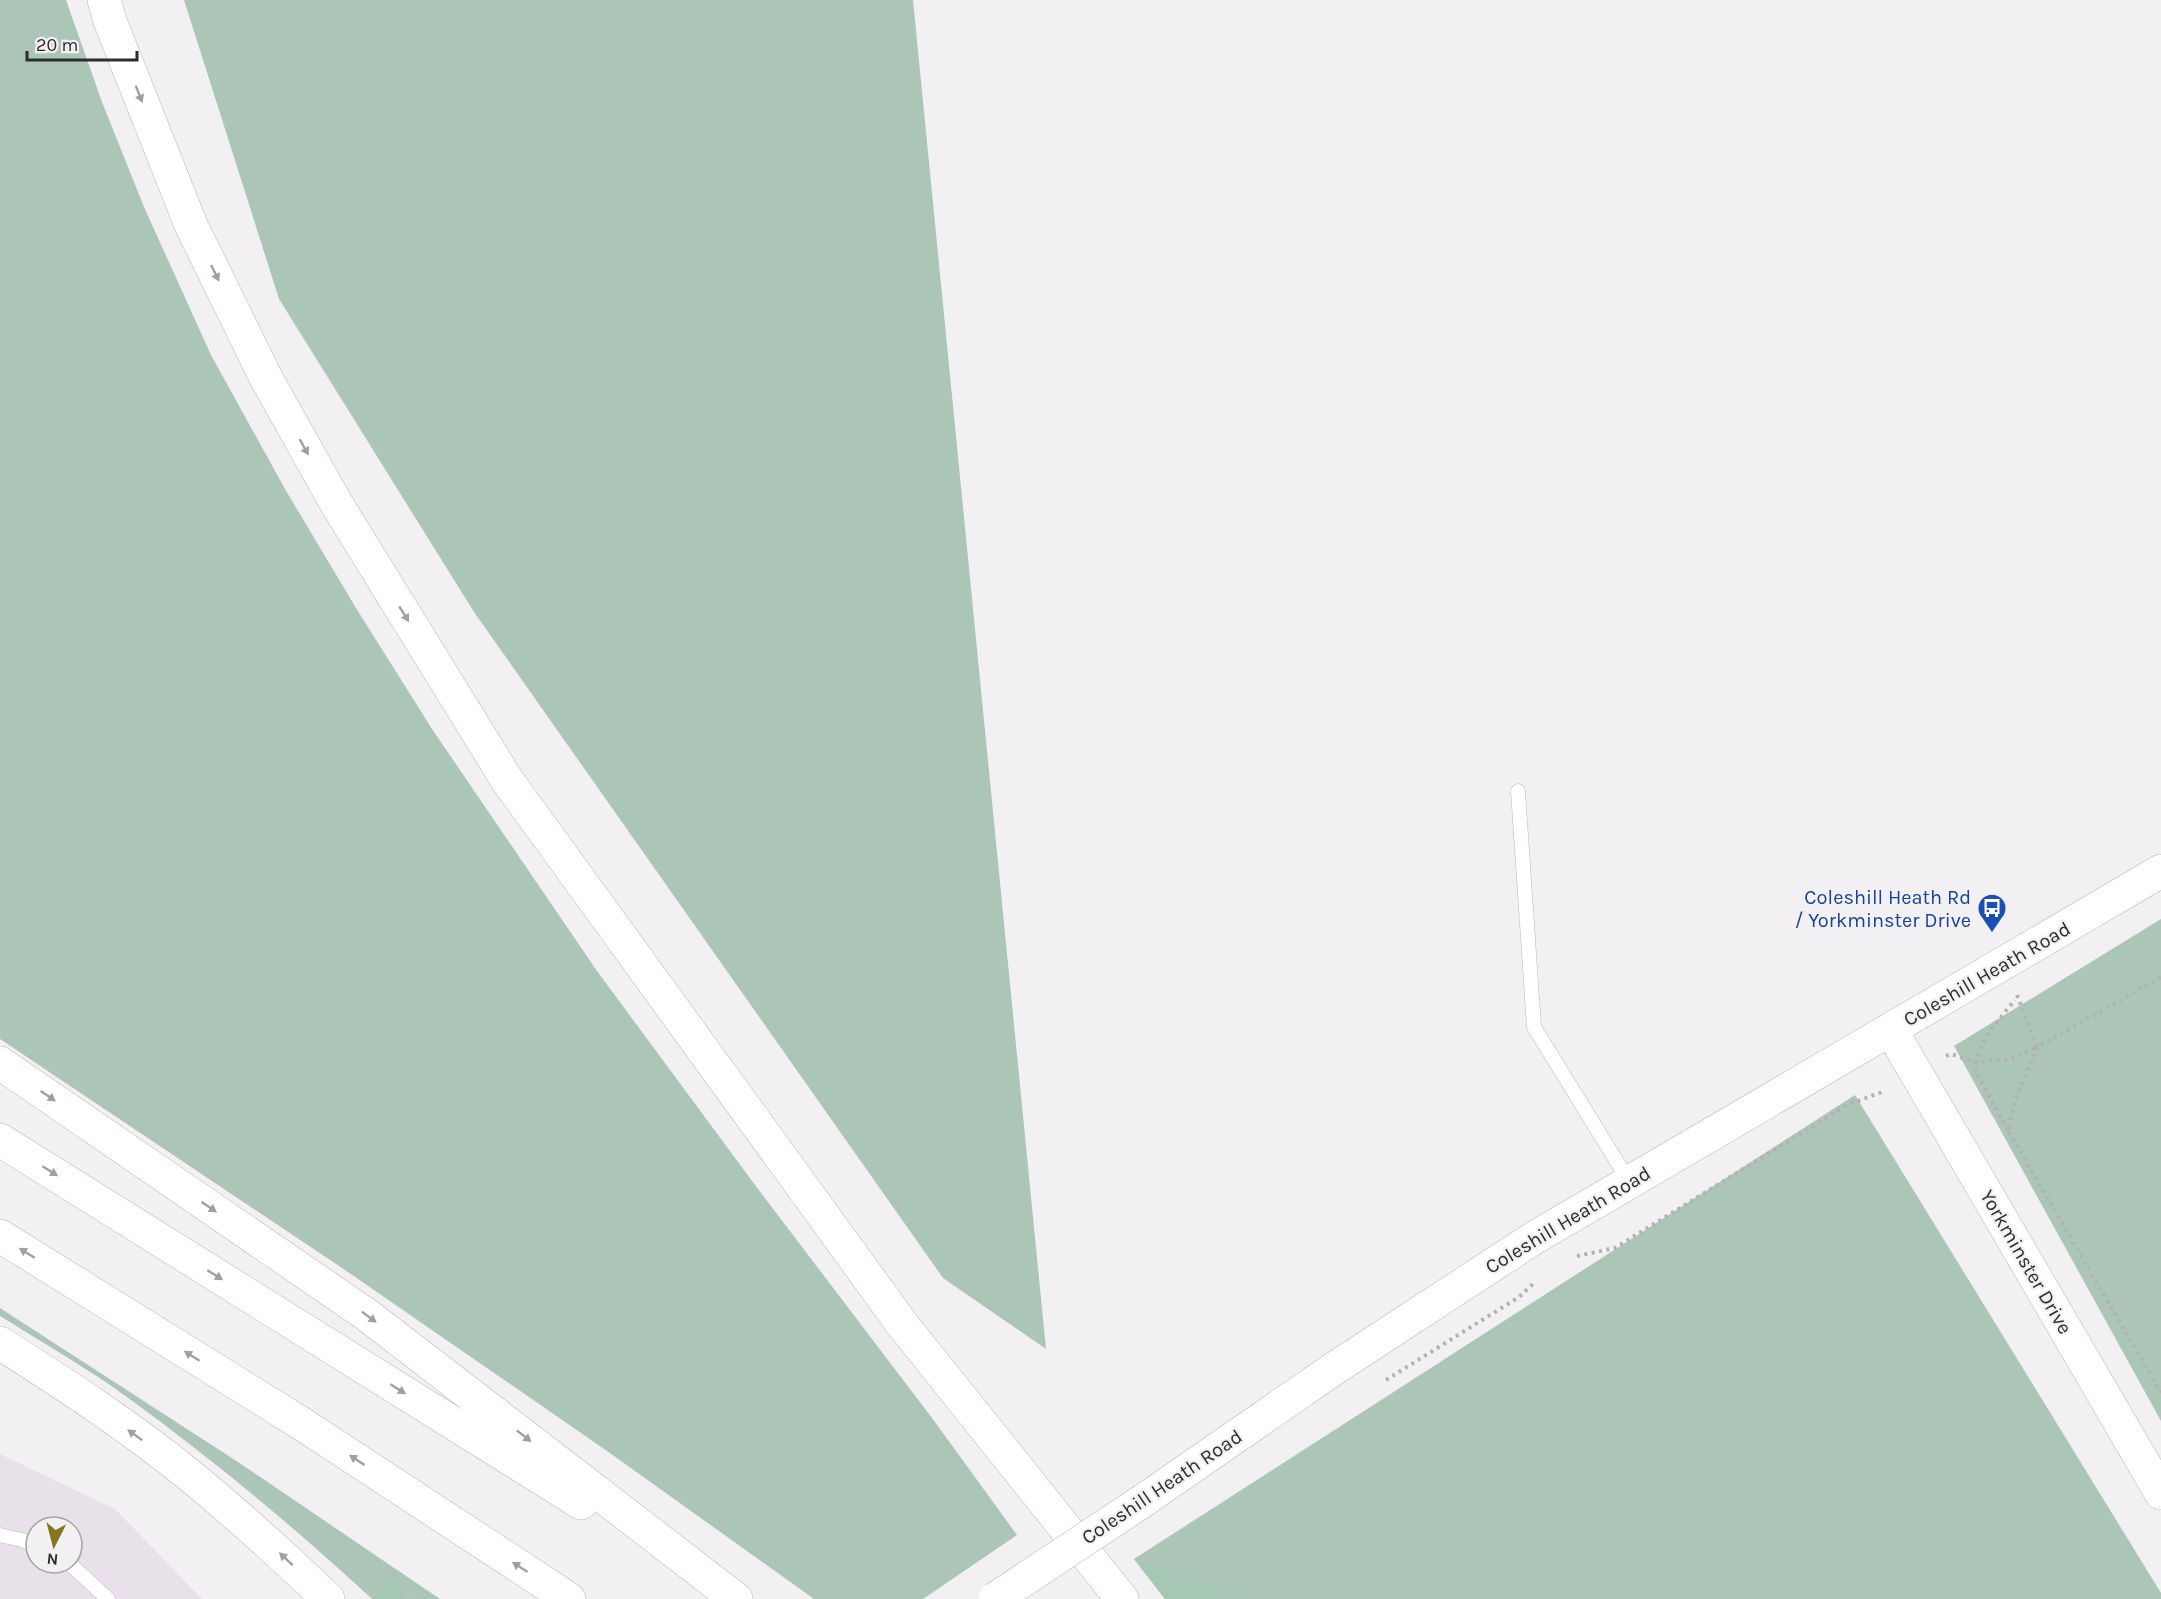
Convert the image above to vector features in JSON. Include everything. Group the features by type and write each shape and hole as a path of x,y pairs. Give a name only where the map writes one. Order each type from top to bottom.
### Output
{"main road":[{"path":"104,0 110,21 191,225 266,378 336,503 507,780 902,1324 1122,1599"},
{"name":"Coleshill Heath Road","path":"995,1599 1144,1500 1335,1368 1534,1238 2161,871"},
{"name":"Yorkminster Drive","path":"1891,1030 2161,1493"},
{"path":"0,1063 367,1315 735,1599"},
{"path":"0,1140 735,1599"},
{"path":"0,1236 299,1422 569,1599"},
{"path":"0,1343 69,1387 187,1473 284,1556 328,1599"}],"lane":[{"path":"1518,791 1534,1027 1630,1183"},
{"path":"0,1535 24,1541"},
{"path":"82,1575 108,1599"}],"path":[{"path":"2005,963 2037,1047 2015,1100 2008,1130"},
{"path":"1568,1258 1615,1248 1846,1105 1884,1092 1951,1054 1974,1062 2011,1059 2037,1047 2161,977"},
{"path":"2018,997 1990,1031 1974,1062 1976,1072 2161,1393"},
{"path":"1377,1386 1519,1297 1538,1279"}],"shaded area":[{"path":"0,1454 115,1509 202,1599 0,1599"}],"green space":[{"path":"0,0 66,0 102,102 144,207 211,355 285,489 356,608 432,729 597,971 1017,1535 923,1599 814,1599 607,1451 345,1270 0,1039"},
{"path":"184,0 913,0 1046,1349 943,1278 474,612 279,299"},
{"path":"2161,919 2161,1421 1954,1046"},
{"path":"1855,1095 2161,1593 2161,1599 1165,1599 1134,1559"},
{"path":"0,1308 238,1462 440,1599 409,1599 393,1578 371,1598 224,1471 131,1400 66,1356 0,1316"},
{"path":"1134,1559 1255,1599 1165,1599"},
{"path":"393,1577 409,1599 371,1598"}],"place":[{"name":"Coleshill Heath Rd / Yorkminster Drive","path":"1992,934"}]}
